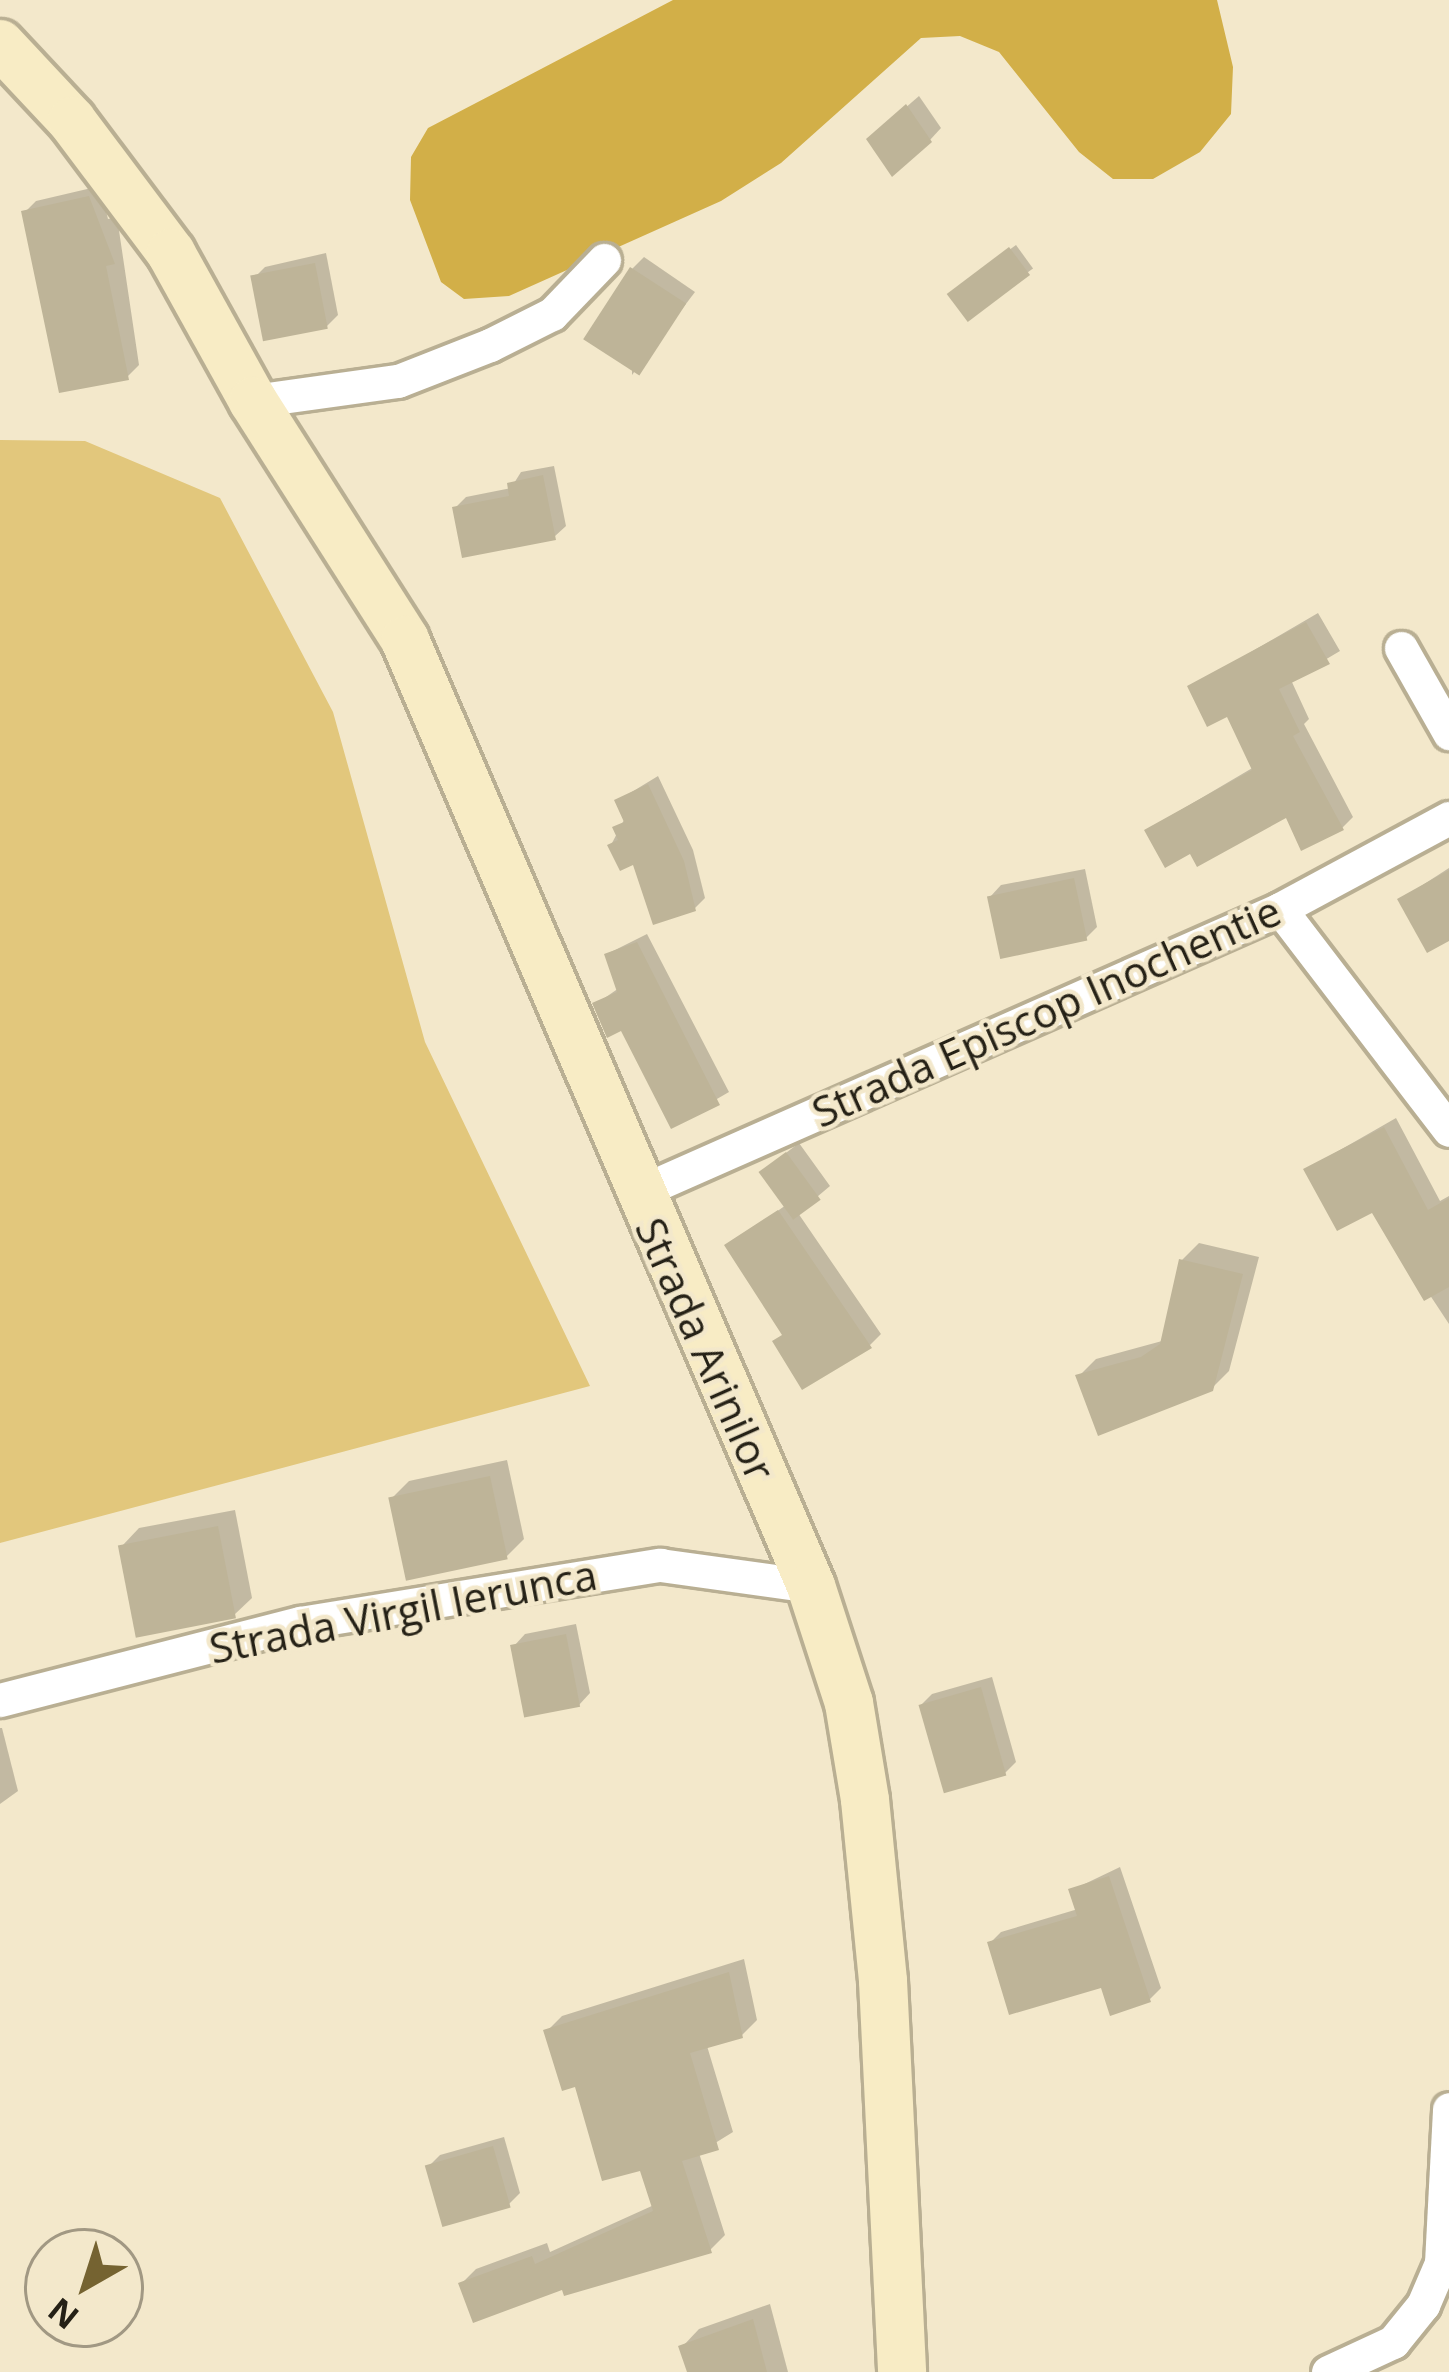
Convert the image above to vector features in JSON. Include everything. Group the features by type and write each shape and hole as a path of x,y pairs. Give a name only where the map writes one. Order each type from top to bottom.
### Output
{"street":[{"name":"Strada Arinilor","path":"0,44 126,188 253,401 405,640 638,1193 811,1586 849,1703 865,1800 884,1981 902,2372"},
{"path":"253,401 398,381 453,360 552,314 604,260"},
{"path":"1401,648 1449,733"},
{"name":"Strada Episcop Inochentie","path":"638,1193 1280,909 1449,818"},
{"path":"1280,909 1449,1130"},
{"name":"Strada Virgil Ierunca","path":"0,1700 300,1623 660,1565 811,1586"},
{"path":"1328,2372 1393,2342 1423,2305 1441,2263 1449,2109"}],"shaded area":[{"path":"673,0 1217,0 1233,67 1231,114 1200,152 1153,179 1113,179 1079,152 999,52 960,36 921,38 781,163 721,201 509,296 464,299 441,282 410,200 411,157 428,128"},
{"path":"0,440 85,441 220,498 333,712 425,1042 590,1386 0,1543"}],"building":[{"path":"906,104 932,142 892,177 866,139"},
{"path":"89,196 115,264 106,266 129,380 59,393 21,211"},
{"path":"1009,247 1030,275 968,322 947,294"},
{"path":"315,263 328,329 263,341 250,276"},
{"path":"630,267 686,303 639,376 583,339"},
{"path":"543,475 556,540 462,558 452,507 509,496 507,483"},
{"path":"1306,622 1330,664 1279,689 1300,732 1293,736 1344,830 1301,851 1286,818 1197,867 1190,854 1165,868 1144,830 1252,770 1227,717 1207,727 1187,686"},
{"path":"648,784 684,861 696,911 653,925 633,865 620,871 607,845 618,840 612,827 624,822 614,800"},
{"path":"1449,870 1449,941 1427,953 1397,899"},
{"path":"1074,878 1087,941 1000,959 987,897"},
{"path":"637,942 720,1105 671,1129 621,1031 607,1038 592,1003 617,992 604,954"},
{"path":"1384,1127 1428,1210 1449,1198 1449,1287 1424,1301 1372,1213 1337,1231 1303,1169"},
{"path":"786,1152 821,1200 793,1220 758,1172"},
{"path":"778,1210 872,1348 802,1390 772,1341 782,1335 724,1245"},
{"path":"1179,1259 1243,1274 1213,1391 1098,1436 1075,1375 1141,1357 1160,1344"},
{"path":"490,1476 508,1559 406,1581 388,1498"},
{"path":"218,1526 236,1618 136,1638 118,1545"},
{"path":"566,1634 580,1707 524,1718 510,1645"},
{"path":"981,1687 1006,1775 944,1793 919,1705"},
{"path":"1109,1876 1151,2002 1110,2016 1101,1988 1009,2015 987,1942 1077,1916 1068,1889"},
{"path":"729,1972 743,2038 690,2053 719,2150 682,2161 712,2253 564,2296 562,2290 473,2323 458,2283 532,2256 535,2264 653,2211 640,2171 602,2181 575,2087 562,2091 543,2030"},
{"path":"493,2146 511,2208 442,2227 425,2166"},
{"path":"753,2319 767,2372 687,2372 678,2346"}]}
